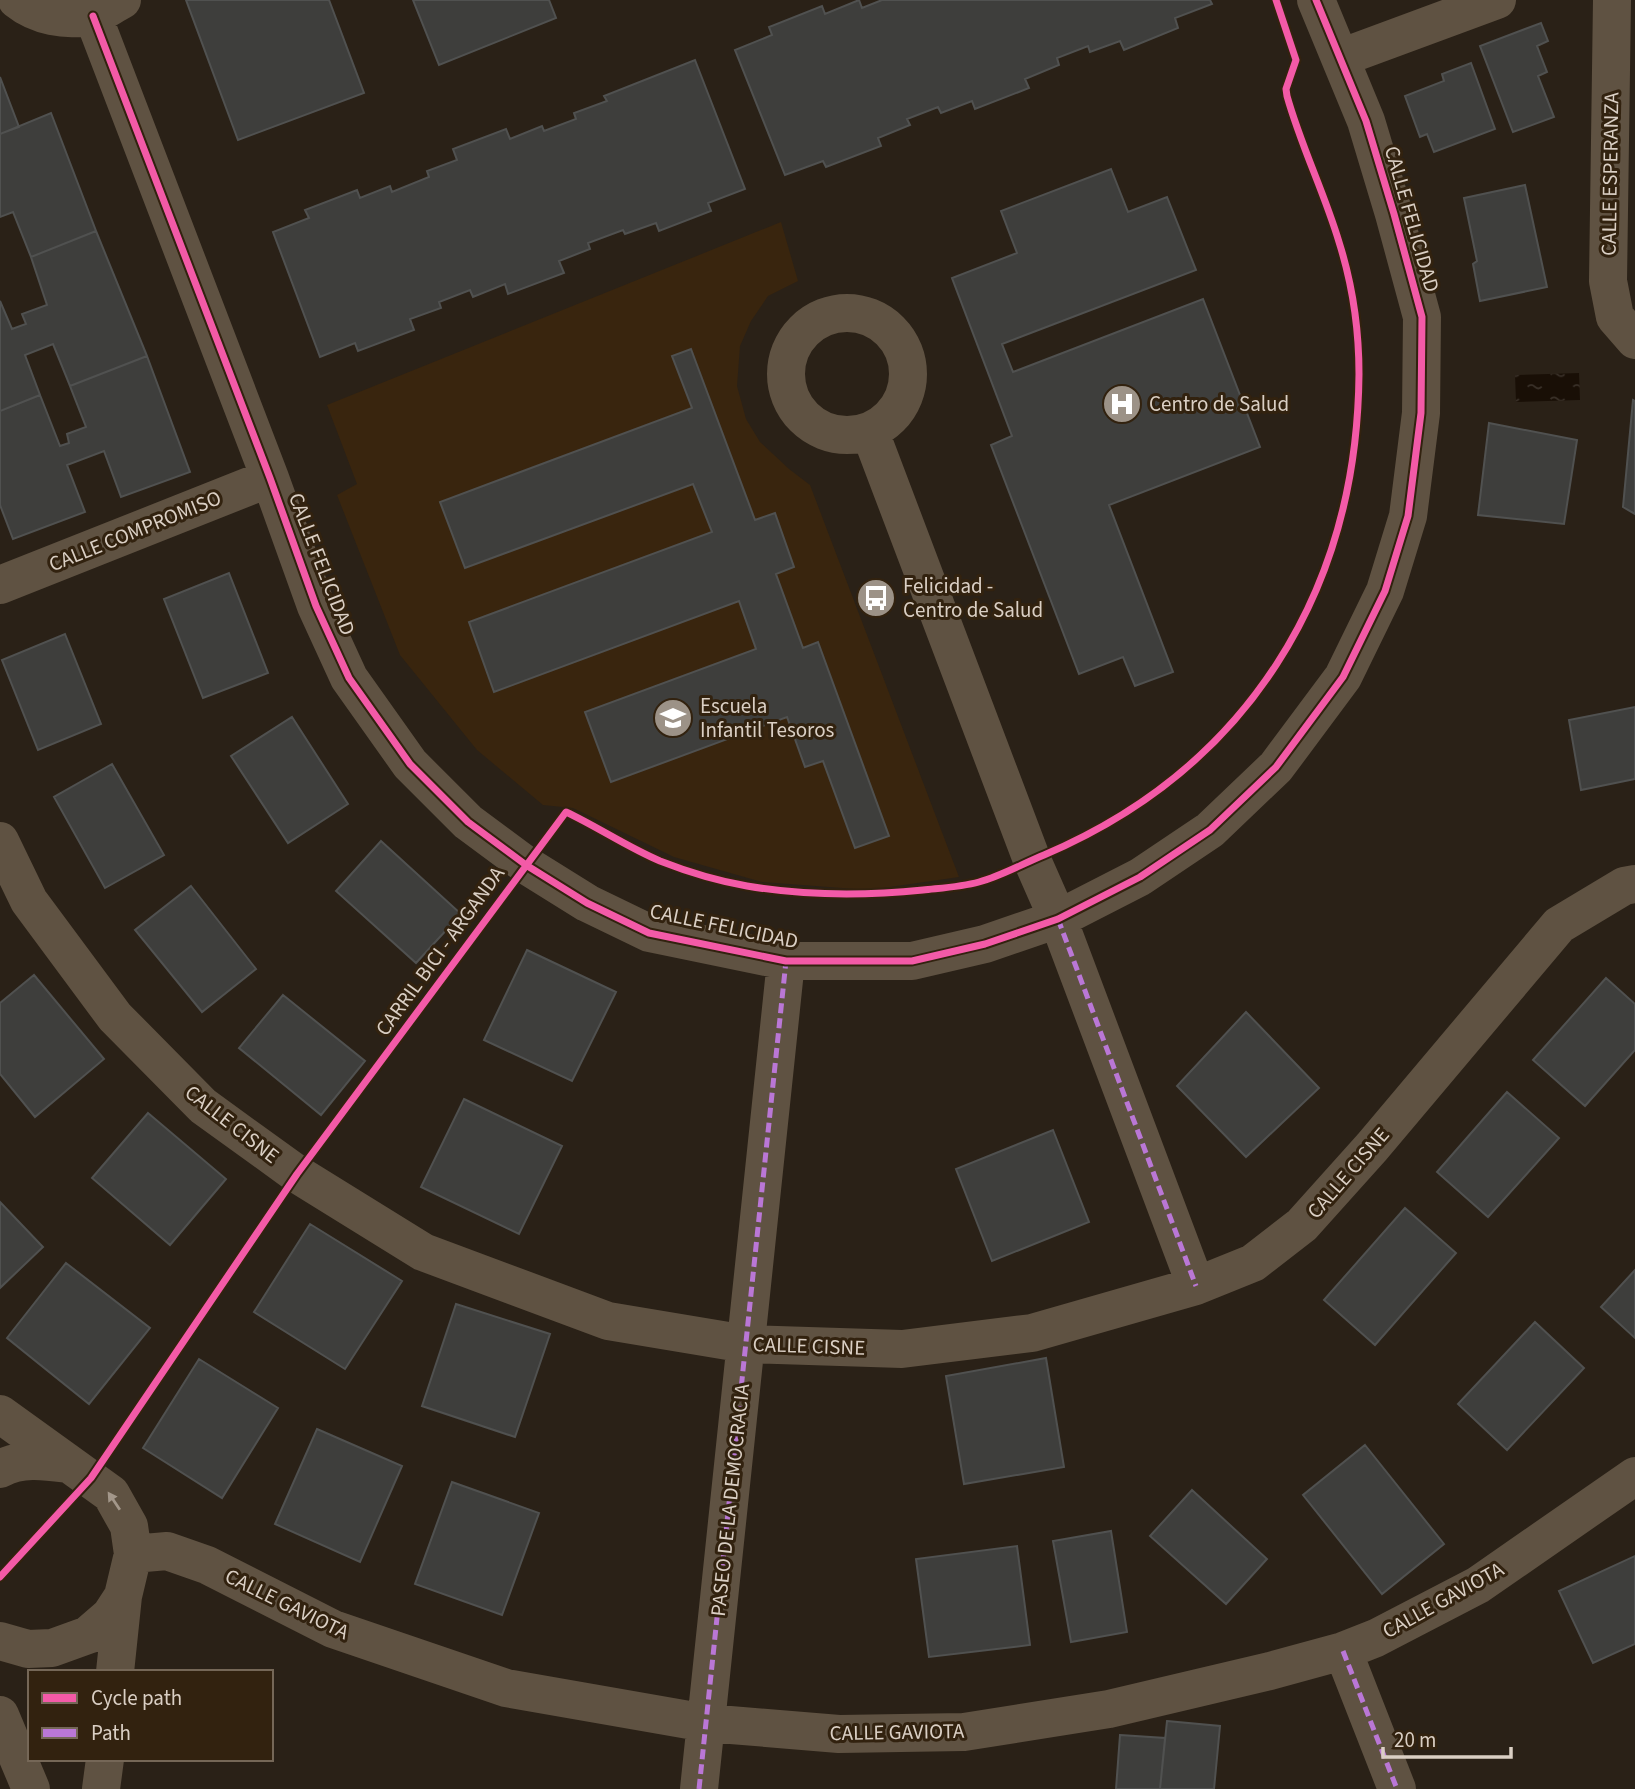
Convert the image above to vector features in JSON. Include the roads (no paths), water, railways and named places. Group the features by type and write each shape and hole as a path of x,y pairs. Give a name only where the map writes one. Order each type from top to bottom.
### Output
{"street":[{"path":"17,0 27,8 60,19 107,8"},
{"name":"CALLE FELICIDAD","path":"107,8 316,606 349,678 410,764 468,822 526,865 587,903 649,933 786,961 912,961 985,944 1058,919 1140,877 1210,830 1276,766 1343,677 1385,591 1408,516 1421,412 1422,317 1366,121 1316,0"},
{"path":"1340,58 1497,0"},
{"name":"CALLE ESPERANZA","path":"1612,0 1608,281 1615,317 1635,340"},
{"path":"870,432 1196,1286"},
{"name":"CALLE COMPROMISO","path":"0,585 270,478"},
{"name":"CALLE CISNE","path":"0,841 29,901 115,1017 203,1106 297,1174 423,1252 608,1321 746,1344 902,1349 1032,1333 1196,1286 1253,1263 1302,1225 1372,1147 1559,925 1624,886 1635,884"},
{"name":"PASEO DE LA DEMOCRACIA","path":"699,1789 786,961"},
{"path":"0,1414 111,1494 129,1526 133,1555 123,1596 115,1670"},
{"path":"0,1469 38,1460 69,1464"},
{"name":"CALLE GAVIOTA","path":"133,1555 167,1550 207,1565 332,1629 506,1688 706,1723 839,1734 964,1732 1109,1709 1343,1651 1376,1638 1478,1585 1635,1476"},
{"path":"0,1641 28,1649 52,1648 88,1635 110,1616 123,1596"},
{"path":"1343,1651 1397,1789"},
{"path":"0,1715 31,1789"},
{"path":"0,1731 14,1789"},
{"path":"101,1789 105,1761"}],"water":[{"path":"1579,373 1580,400 1516,402 1515,375"}],"place":[{"name":"Centro de Salud","path":"1122,404"},
{"name":"Felicidad - Centro de Salud","path":"876,598"},
{"name":"Escuela Infantil Tesoros","path":"673,718"}]}
